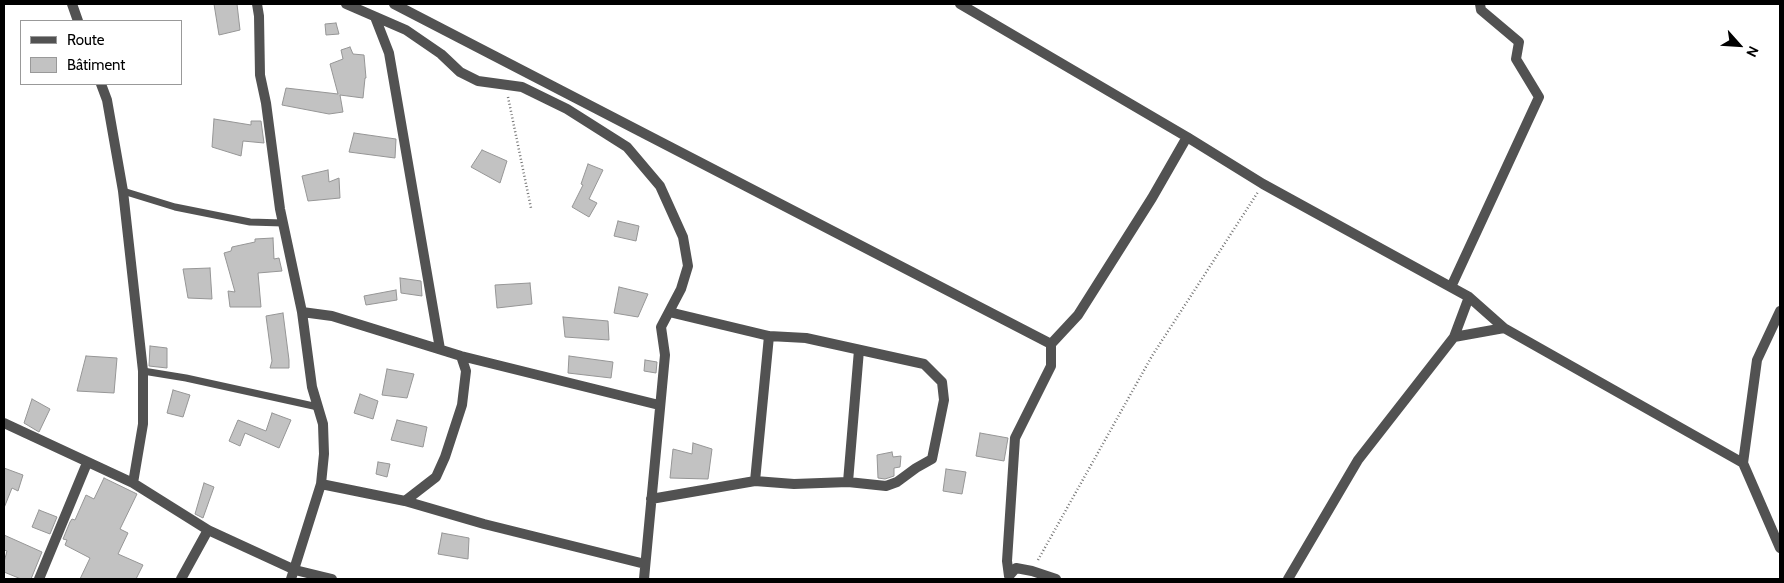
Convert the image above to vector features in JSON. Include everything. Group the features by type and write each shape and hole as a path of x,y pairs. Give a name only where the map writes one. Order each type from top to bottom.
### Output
{"street":[{"path":"72,4 78,20"},
{"path":"257,4 260,75 266,103 283,223 302,312 312,387 323,424 324,434 321,484 293,575"},
{"path":"346,4 406,30 442,54 460,72 478,81 522,86 567,109 627,147 660,186 683,237 688,266 681,288 661,327 665,355 644,579"},
{"path":"394,4 1051,344"},
{"path":"960,4 1263,184 1469,298 1504,328 1743,463"},
{"path":"1452,288 1539,98 1516,59 1518,42 1480,7 1472,4"},
{"path":"375,18 389,53 440,349"},
{"path":"101,85 107,100 123,191 142,371 143,424 133,483"},
{"path":"1056,579 1016,568 1009,576 1007,561 1015,438 1051,366 1051,344 1078,315 1152,198 1187,138"},
{"path":"1288,579 1358,460 1454,336 1469,298"},
{"path":"1780,311 1757,360 1743,463 1780,548"},
{"path":"302,312 332,316 461,356 659,405"},
{"path":"651,499 755,481 794,484 848,482 886,486 897,482 916,468 932,460 944,400 942,382 924,364 806,338 769,336 669,312"},
{"path":"1454,336 1504,328"},
{"path":"755,481 769,336"},
{"path":"848,482 859,350"},
{"path":"405,502 436,477 445,457 462,405 466,371 461,356"},
{"path":"4,423 133,483 208,530 293,575 332,579"},
{"path":"39,579 87,463"},
{"path":"321,484 405,502 484,524 645,564"},
{"path":"181,579 208,530"}],"lane":[{"path":"123,191 175,207 250,222 283,223"},
{"path":"142,371 186,378 318,407"}],"path":[{"path":"504,83 511,108 531,208"},
{"path":"1032,571 1152,356 1263,184"}],"building":[{"path":"214,4 237,4 240,30 219,35"},
{"path":"336,23 339,34 326,35 325,24"},
{"path":"350,47 353,54 364,55 366,78 363,98 340,95 343,112 329,114 282,105 286,88 338,94 330,64 343,59 341,50"},
{"path":"214,119 251,125 251,121 261,121 264,143 243,141 241,156 212,147"},
{"path":"354,133 396,139 395,158 349,152"},
{"path":"482,150 507,161 500,183 471,167"},
{"path":"588,164 603,170 589,199 597,203 589,217 572,207 583,185 581,184"},
{"path":"328,170 329,182 339,178 340,198 308,201 302,176"},
{"path":"618,221 639,226 636,241 614,236"},
{"path":"273,238 274,259 279,258 282,271 258,273 261,307 230,307 228,291 235,292 224,253 231,251 232,247 255,242 255,239"},
{"path":"210,268 212,299 188,298 183,269"},
{"path":"400,278 421,281 422,296 401,293"},
{"path":"530,283 532,304 497,308 495,285"},
{"path":"619,287 648,294 638,317 614,313"},
{"path":"396,290 397,300 366,305 364,296"},
{"path":"283,313 289,368 270,368 272,361 266,316"},
{"path":"563,317 608,321 609,340 565,337"},
{"path":"150,346 167,348 167,368 149,366"},
{"path":"86,356 117,358 114,393 77,391"},
{"path":"569,356 613,362 611,378 568,373"},
{"path":"645,360 657,362 656,373 644,371"},
{"path":"387,369 414,374 407,398 382,395"},
{"path":"173,390 190,395 183,417 167,413"},
{"path":"360,394 378,401 373,419 354,413"},
{"path":"32,399 50,409 39,432 24,423"},
{"path":"272,413 291,420 279,448 245,433 240,446 229,441 238,420 266,431"},
{"path":"397,420 427,427 423,447 391,440"},
{"path":"980,433 1008,438 1004,461 976,456"},
{"path":"693,443 712,449 708,479 670,478 673,449 692,454"},
{"path":"892,452 893,457 901,456 900,467 894,468 894,476 885,479 878,478 877,455"},
{"path":"378,462 390,464 387,477 376,474"},
{"path":"4,468 23,475 18,491 12,488 4,508"},
{"path":"946,469 966,472 962,494 943,491"},
{"path":"104,478 137,494 120,529 128,533 118,554 143,565 136,579 80,579 90,558 65,545 67,540 63,539 70,522 72,519 75,520 86,495 94,499"},
{"path":"204,483 214,487 203,518 195,514"},
{"path":"39,510 57,517 50,534 32,527"},
{"path":"442,533 469,538 468,559 438,554"},
{"path":"4,535 42,552 31,579 21,579 4,572 7,551 4,550"}]}
